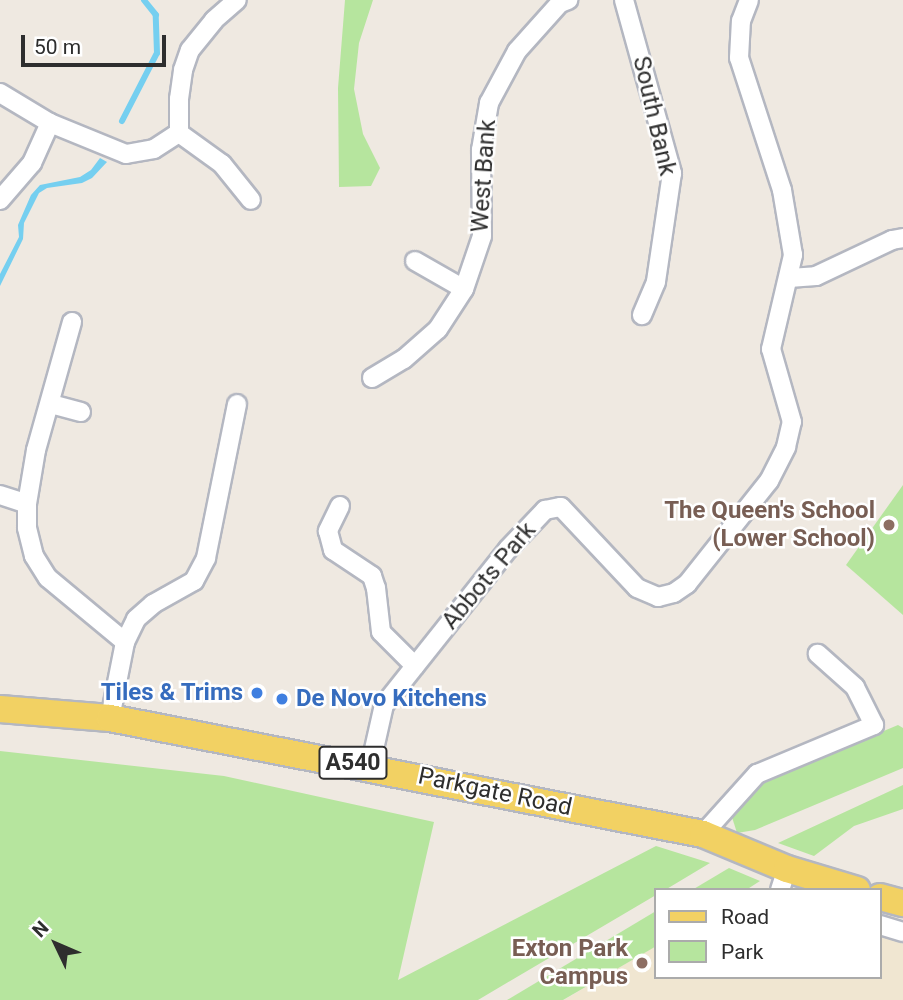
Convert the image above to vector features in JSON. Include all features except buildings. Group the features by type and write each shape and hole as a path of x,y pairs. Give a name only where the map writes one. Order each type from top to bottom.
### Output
{"main road":[{"name":"Parkgate Road","path":"0,709 110,718 703,834 783,879 844,888"},
{"path":"882,898 903,903"}],"street":[{"path":"179,133 179,99 183,70 190,51 214,20 237,0"},
{"name":"West Bank","path":"372,378 404,359 438,329 464,289 482,236 481,149 489,103 517,51 560,3 568,0"},
{"name":"South Bank","path":"624,0 672,173 656,282 642,315"},
{"name":"Abbots Park","path":"370,767 384,705 508,549 545,510 561,507 637,588 659,597 674,593 687,584 769,481 786,447 792,422 771,349 793,256 782,190 738,58 741,21 749,0"},
{"path":"0,93 50,123 126,154 154,149 179,133"},
{"path":"0,200 32,163 50,123"},
{"path":"179,133 222,164 251,200"},
{"path":"789,278 816,276 903,238"},
{"path":"415,261 464,289"},
{"path":"72,322 36,450 27,504 27,528 34,556 48,578 125,642"},
{"path":"51,404 81,412"},
{"path":"110,718 125,642 136,619 153,604 194,581 201,571 206,558 237,404"},
{"path":"0,495 27,504"},
{"path":"340,506 328,531 333,550 372,576 381,632 415,666"},
{"path":"703,834 757,774 874,725 855,687 818,654"},
{"path":"882,926 903,932"}],"shaded area":[{"name":"Exton Park Campus","path":"882,920 903,927 903,1000 564,1000 654,947 654,979 882,979"}],"green space":[{"path":"345,0 373,0 359,43 354,89 363,134 380,168 371,186 339,187 338,88"},
{"name":"The Queen's School (Lower School)","path":"903,485 903,615 846,565"},
{"path":"898,725 903,728 903,768 755,830 737,833 731,814 758,784"},
{"path":"0,751 224,776 434,822 398,980 656,846 710,863 668,888 654,888 654,896 478,1000 0,1000"},
{"path":"903,785 903,809 854,826 814,856 778,843"},
{"path":"729,868 760,881 749,888 695,888"},
{"path":"654,912 653,948 563,1000 507,1000"}],"water":[{"path":"100,158 107,162 92,178 82,183 47,188 39,193 24,223 23,239 0,286 0,274 19,237 18,225 31,195 40,185 80,177 91,170"}],"waterway":[{"path":"122,121 157,53 156,15 144,0"}],"place":[{"name":"The Queen's School (Lower School)","path":"889,525"},
{"name":"Tiles & Trims","path":"257,693"},
{"name":"De Novo Kitchens","path":"282,699"},
{"name":"Exton Park Campus","path":"642,963"}]}
